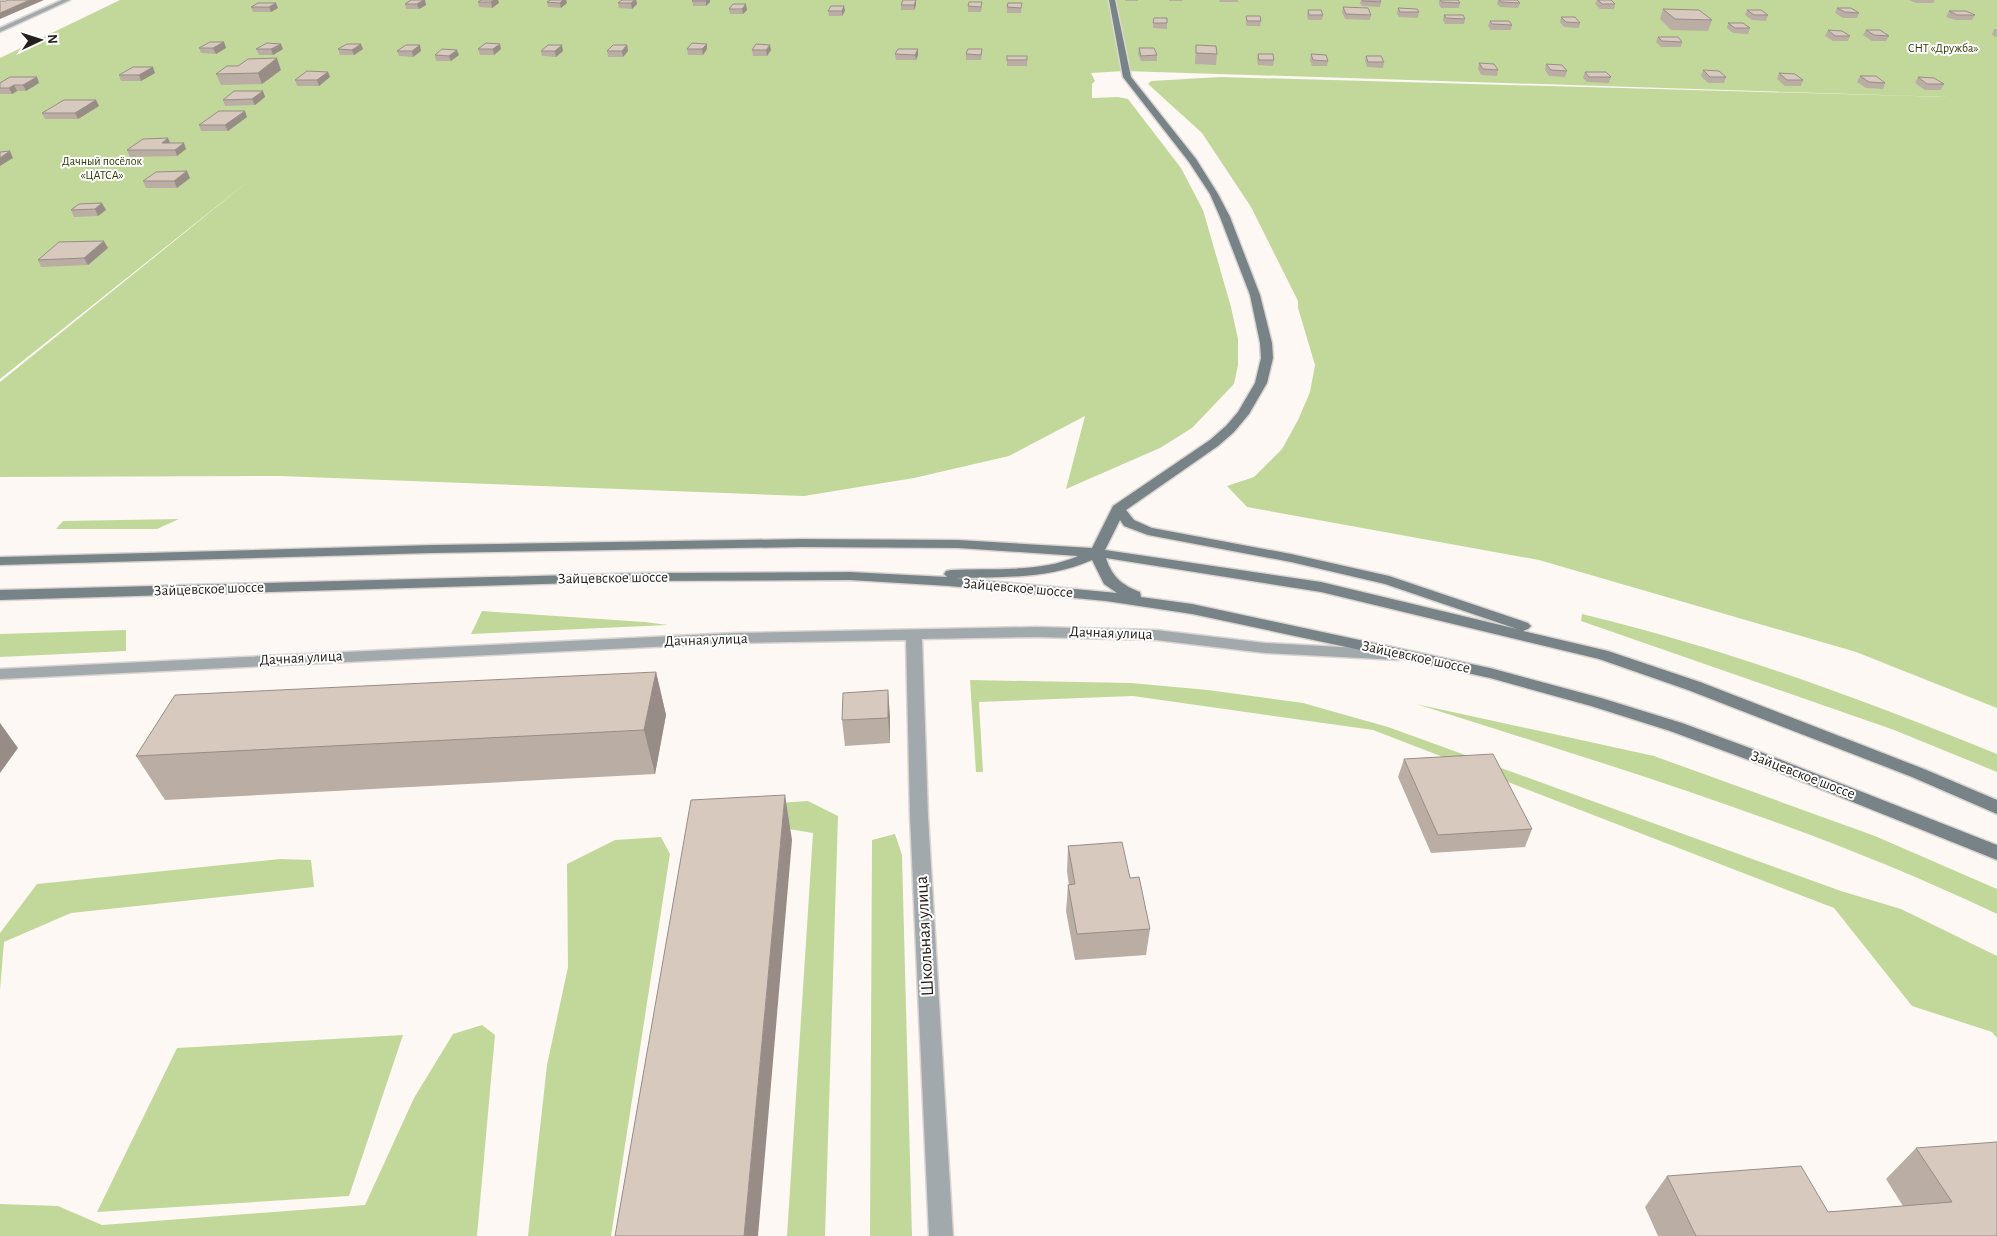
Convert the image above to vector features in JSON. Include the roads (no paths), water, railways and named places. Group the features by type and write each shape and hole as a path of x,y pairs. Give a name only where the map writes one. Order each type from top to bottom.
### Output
{"main road":[{"path":"850,576 1039,572 1076,563 1097,554 1118,509 1214,443 1230,429 1254,398 1261,383 1267,358 1266,343 1255,295 1225,217 1214,194 1193,161 1127,76 1112,0"},
{"path":"1118,509 1129,523 1148,531 1282,556 1389,580 1694,686 1918,773 1997,807"},
{"path":"0,561 433,549 801,542 958,544 1097,554 1198,566 1321,587 1602,655"},
{"path":"1097,554 1107,581 1116,587 1138,596 1192,609"},
{"name":"Зайцевское шоссе","path":"0,595 646,577 850,576 949,582 1087,594 1192,609 1499,676 1595,702 1676,727 1830,785 1997,852"}],"street":[{"path":"0,30 67,0"},
{"name":"Дачная улица","path":"0,674 735,638 1036,632 1126,633 1265,648 1412,656"},
{"name":"Школьная улица","path":"914,635 919,816 941,1236"}],"park label":[{"name":"СНТ «Дружба»","path":"1943,48"},
{"name":"Дачный посёлок «ЦАТСА»","path":"102,168"}]}
